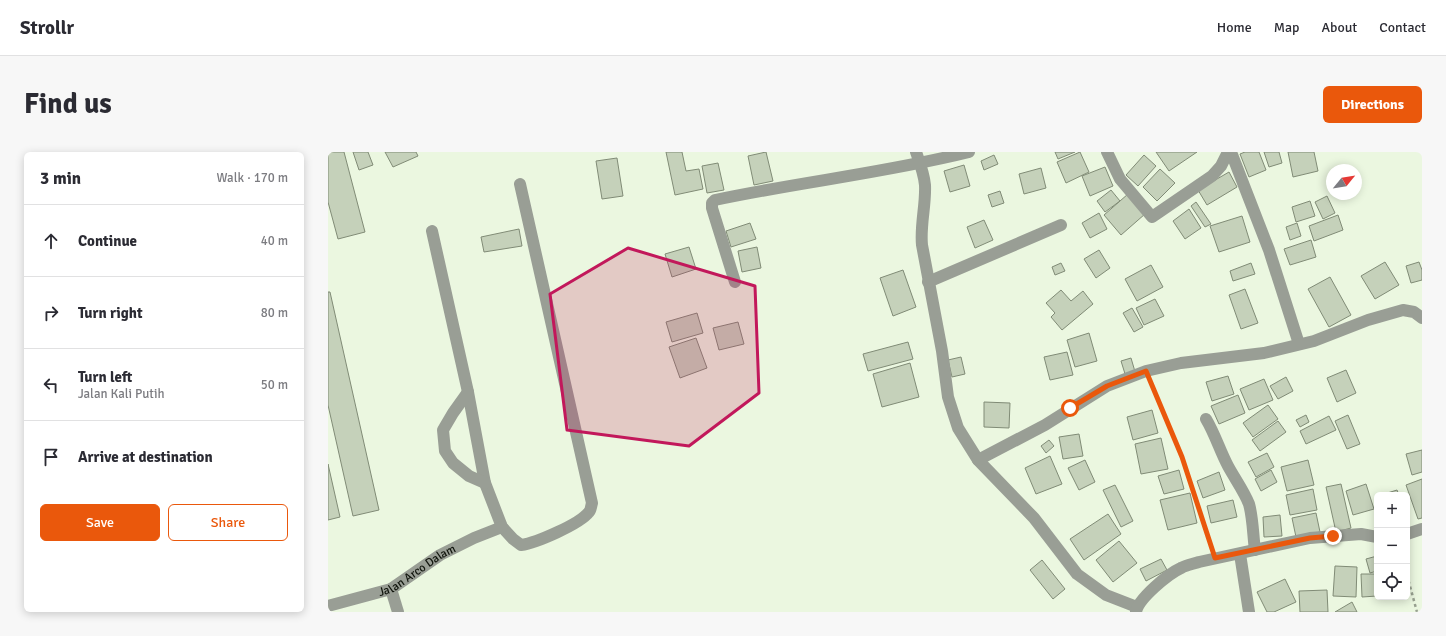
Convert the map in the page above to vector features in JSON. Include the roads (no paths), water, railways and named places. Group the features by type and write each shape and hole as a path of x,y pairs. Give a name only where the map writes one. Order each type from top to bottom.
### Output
{"street":[{"path":"916,152 925,186 921,235 928,282 951,408 958,428 978,460 1034,518 1077,574 1106,595 1136,610 1150,592 1170,574 1181,568 1215,558 1240,554 1310,538 1361,534 1374,536"},
{"path":"735,282 712,208 712,203 715,200 773,188 920,164 969,152"},
{"path":"1106,152 1120,179 1152,217 1212,176 1230,152"},
{"path":"1230,152 1269,250 1299,344"},
{"path":"432,232 468,392 485,483 502,527 521,545 531,544 581,520 590,511 592,503 520,184"},
{"path":"928,282 1060,225"},
{"path":"978,460 1045,425 1107,386 1146,371 1181,363 1264,353 1314,341 1368,320 1403,310 1414,312 1422,318"},
{"path":"468,392 443,430 445,451 453,463 469,476 485,483"},
{"path":"1206,419 1213,430 1227,465 1244,493 1249,506 1255,550"},
{"name":"Jalan Arco Dalam","path":"328,606 390,589 446,551 502,527"},
{"path":"1410,533 1422,529"},
{"path":"1240,554 1249,612"},
{"path":"390,589 398,612"}]}
